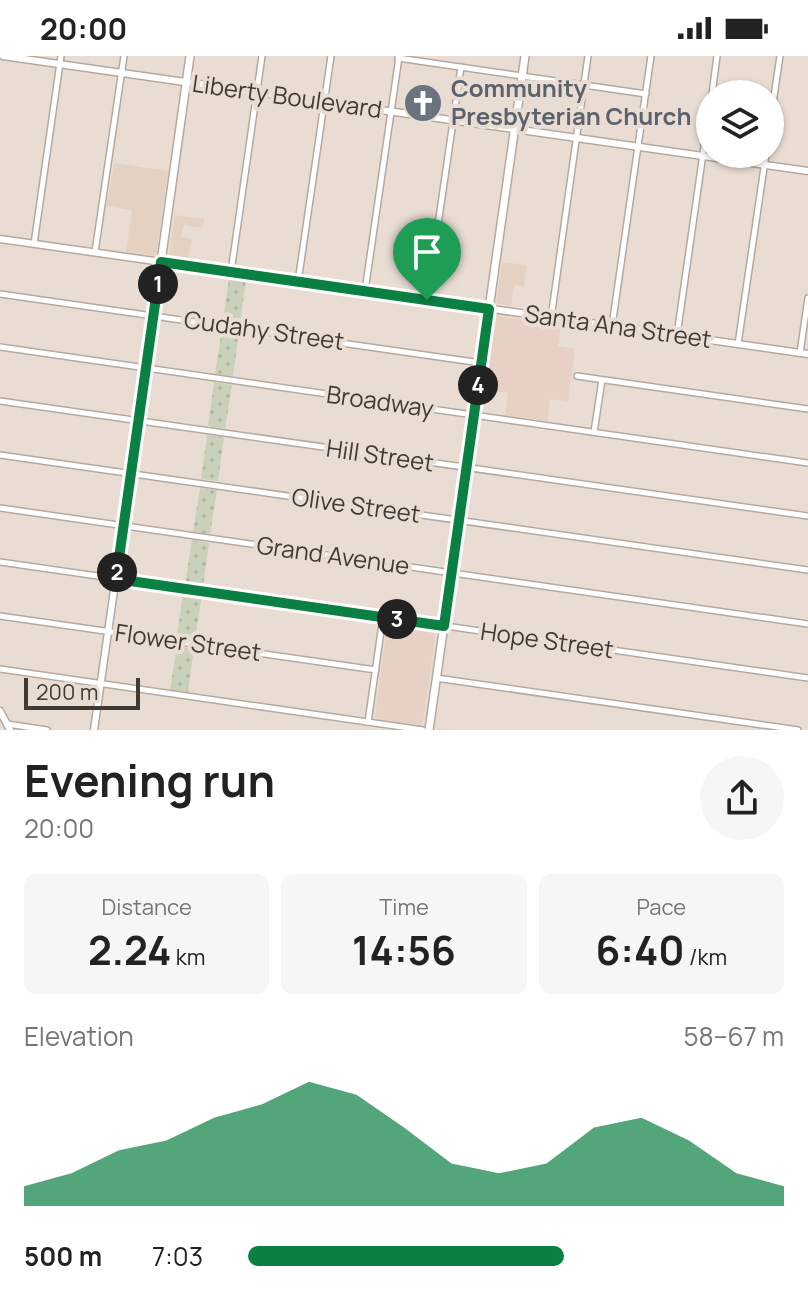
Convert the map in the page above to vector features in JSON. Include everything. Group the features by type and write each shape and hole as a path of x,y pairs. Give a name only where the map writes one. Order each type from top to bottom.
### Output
{"main road":[{"path":"161,262 190,56"},
{"path":"426,730 444,626 525,56"}],"street":[{"name":"Liberty Boulevard","path":"3,56 61,60 121,73 696,155"},
{"path":"95,252 124,56"},
{"path":"231,272 262,56"},
{"path":"298,282 331,56"},
{"path":"551,318 588,56"},
{"path":"612,326 651,56"},
{"path":"714,80 717,56"},
{"path":"776,80 780,56"},
{"path":"365,291 398,57 646,94"},
{"path":"34,244 61,60"},
{"path":"427,300 461,67"},
{"path":"677,335 701,168"},
{"path":"738,344 764,168"},
{"name":"Liberty Boulevard","path":"784,168 808,171"},
{"name":"Santa Ana Street","path":"0,239 804,354"},
{"path":"94,730 161,262"},
{"name":"Cudahy Street","path":"0,294 481,363"},
{"path":"804,354 808,298"},
{"name":"Broadway","path":"0,347 808,463"},
{"path":"577,376 808,409"},
{"path":"594,432 602,380"},
{"name":"Hill Street","path":"0,401 808,516"},
{"name":"Olive Street","path":"0,455 808,570"},
{"name":"Grand Avenue","path":"0,508 808,624"},
{"name":"Hope Street","path":"0,562 808,678"},
{"name":"Flower Street","path":"0,616 376,670"},
{"path":"368,722 383,617"},
{"path":"0,669 426,730"},
{"path":"436,678 798,730"},
{"path":"0,711 8,727 47,730"}],"shaded area":[{"path":"114,163 168,171 156,256 126,252 132,210 107,206"},
{"path":"175,215 204,219 203,228 184,225 181,237 192,239 188,260 169,256"},
{"path":"502,262 527,265 524,286 514,285 511,306 496,303"},
{"path":"495,316 561,324 558,346 575,349 568,402 550,399 548,421 505,415 508,393 485,390"},
{"path":"391,622 436,632 423,722 420,725 377,719 375,716 387,625"}],"green space":[{"path":"229,278 246,280 240,324 223,321"},
{"path":"222,330 239,332 233,376 215,374"},
{"path":"214,382 232,385 225,429 208,426"},
{"path":"207,435 224,437 218,481 201,479"},
{"path":"200,488 217,490 210,534 193,532"},
{"path":"192,540 209,543 203,587 185,584"},
{"path":"183,593 202,595 195,639 177,637"},
{"path":"177,646 194,648 188,692 170,690"}],"place":[{"name":"Community Presbyterian Church","path":"423,103"}],"route":[{"path":"161,262 427,300 489,309 444,626 116,579 161,262"}]}
